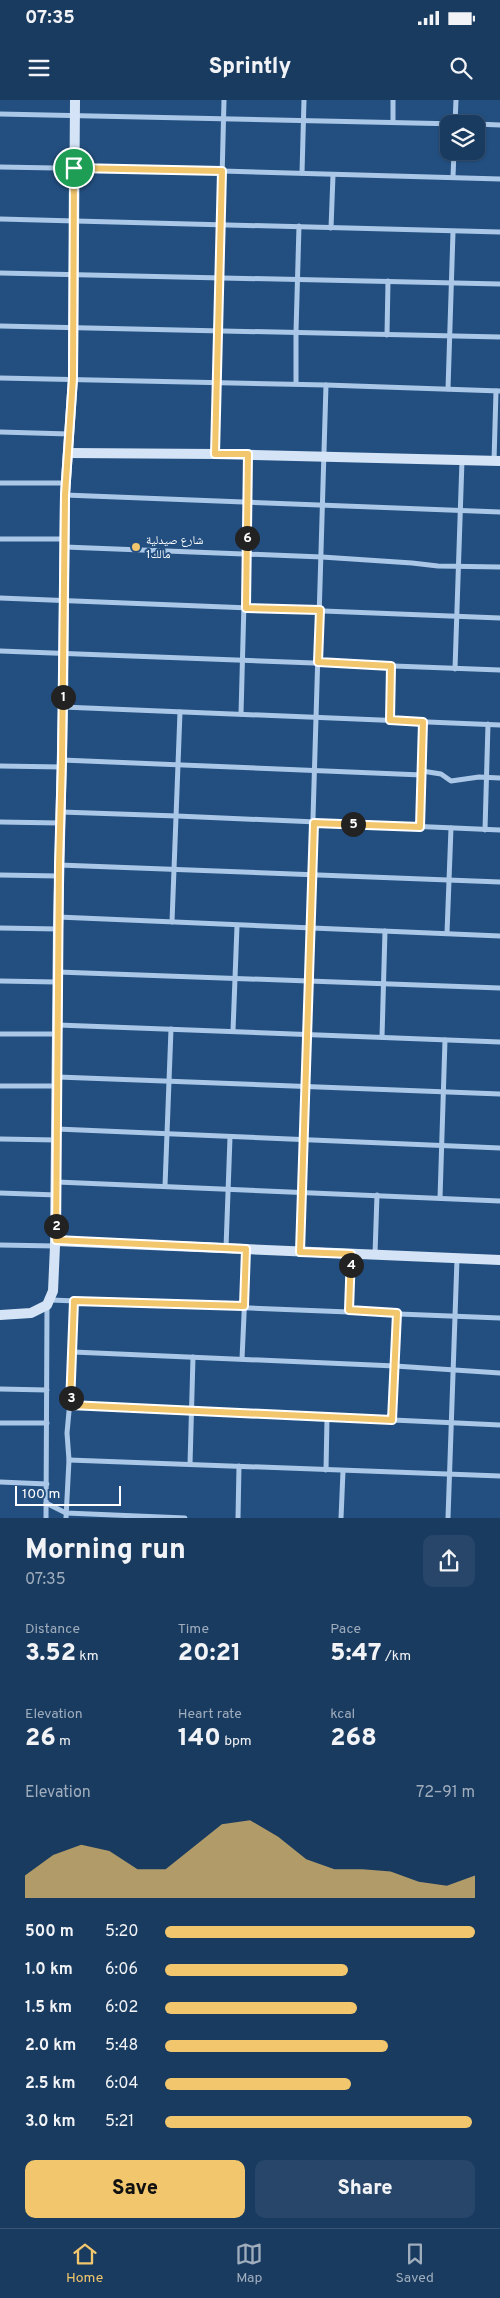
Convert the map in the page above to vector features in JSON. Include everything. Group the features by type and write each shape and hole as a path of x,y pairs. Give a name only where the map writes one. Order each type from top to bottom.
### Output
{"main road":[{"path":"0,1315 31,1314 49,1302 56,1243 58,917 64,653 65,495 73,378 72,274 75,100"},
{"path":"69,453 248,454 497,461"},
{"path":"56,1243 226,1248 500,1260"}],"street":[{"path":"215,454 218,276 224,100"},
{"path":"302,173 304,100"},
{"path":"393,122 394,100"},
{"path":"456,100 457,115"},
{"path":"0,114 440,123"},
{"path":"485,124 500,125"},
{"path":"454,160 454,177"},
{"path":"0,168 222,171 500,179"},
{"path":"332,228 333,175"},
{"path":"0,219 500,232"},
{"path":"296,384 297,278 300,226"},
{"path":"448,389 453,232"},
{"path":"0,273 218,276 500,284"},
{"path":"387,334 388,281"},
{"path":"0,326 500,337"},
{"path":"0,378 73,378 498,391 497,461"},
{"path":"300,1252 326,385"},
{"path":"0,432 70,434"},
{"path":"241,714 246,608 248,454"},
{"path":"455,669 462,460"},
{"path":"0,483 66,483"},
{"path":"65,495 500,512"},
{"path":"0,539 322,557 459,567 500,566"},
{"path":"0,598 500,618"},
{"path":"0,651 500,670"},
{"path":"390,720 391,666"},
{"path":"63,707 500,725"},
{"path":"172,922 180,712"},
{"path":"420,827 423,722"},
{"path":"484,830 488,724"},
{"path":"0,766 62,763 178,764 441,774 451,781 486,777 500,778"},
{"path":"60,812 500,830"},
{"path":"0,822 60,823"},
{"path":"447,933 450,828"},
{"path":"0,875 59,871 175,870 500,882"},
{"path":"58,917 500,936"},
{"path":"233,1031 237,926"},
{"path":"0,928 58,929"},
{"path":"382,1037 386,931"},
{"path":"0,981 58,977 235,979 500,988"},
{"path":"0,1034 58,1029 171,1029 500,1042"},
{"path":"165,1186 171,1029"},
{"path":"440,1198 445,1040"},
{"path":"0,1086 58,1081 168,1081 500,1094"},
{"path":"0,1139 57,1134 167,1134 500,1148"},
{"path":"226,1248 230,1137"},
{"path":"57,1182 500,1201"},
{"path":"0,1193 57,1195"},
{"path":"375,1255 377,1195"},
{"path":"0,1245 56,1243"},
{"path":"242,1359 246,1249"},
{"path":"349,1310 351,1254"},
{"path":"448,1518 457,1258"},
{"path":"66,1515 69,1460 67,1432 73,1352 74,1301"},
{"path":"46,1518 49,1302 74,1301 244,1306 500,1318"},
{"path":"392,1420 397,1313"},
{"path":"73,1352 500,1372"},
{"path":"190,1464 193,1357"},
{"path":"0,1390 47,1390"},
{"path":"70,1405 500,1425"},
{"path":"326,1470 328,1418"},
{"path":"0,1423 47,1423"},
{"path":"69,1460 500,1476"},
{"path":"238,1518 239,1466"},
{"path":"341,1518 343,1471"},
{"path":"0,1482 47,1484"},
{"path":"46,1503 66,1515 185,1518"}],"place":[{"name":"شارع صيدلية مالك1","path":"136,547"}],"route":[{"path":"74,168 222,171 215,454 248,454 246,608 320,610 318,662 391,666 390,720 423,722 420,827 314,823 300,1252 351,1254 349,1310 397,1313 392,1420 70,1405 74,1301 244,1306 246,1249 56,1240 58,929 65,495 73,378 74,168"}]}
